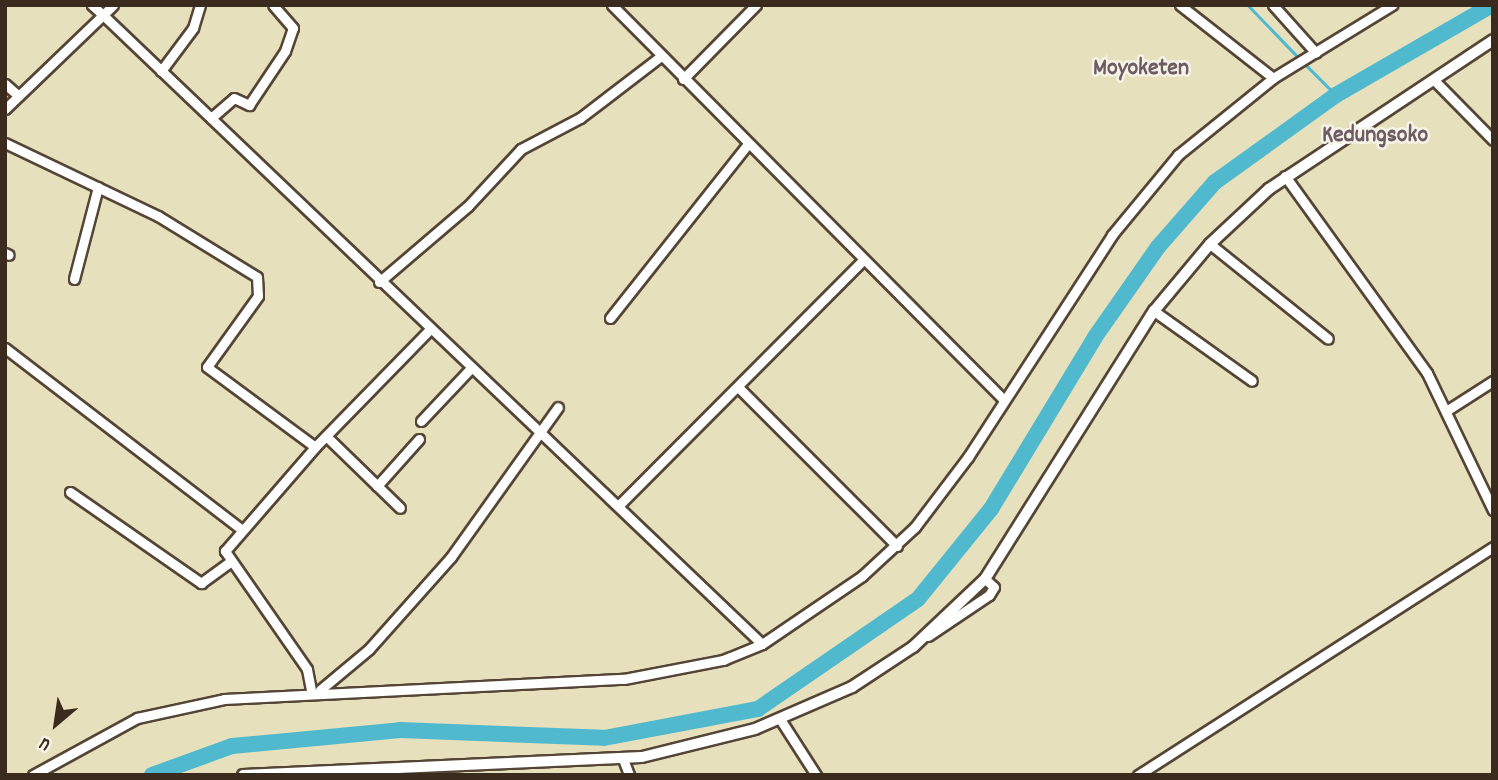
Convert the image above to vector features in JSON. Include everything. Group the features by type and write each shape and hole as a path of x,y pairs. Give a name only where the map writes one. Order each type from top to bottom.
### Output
{"street":[{"path":"92,5 429,330 619,505 762,644"},
{"path":"5,109 113,5"},
{"path":"161,71 193,28 200,5"},
{"path":"211,118 234,98 249,105 285,51 293,28 272,5"},
{"path":"612,5 1004,400"},
{"path":"683,79 756,5"},
{"path":"1180,5 1273,78"},
{"path":"1273,5 1315,54"},
{"path":"33,775 147,715 315,690 624,679 723,660 762,644 897,546 954,478 1152,183 1197,137 1273,78 1392,5"},
{"path":"923,638 985,579 1154,311 1210,244 1285,177 1493,40"},
{"path":"379,282 468,206 521,149 580,118 660,56"},
{"path":"1434,80 1493,140"},
{"path":"5,84 19,96"},
{"path":"5,143 98,187 257,277 258,296 207,367 315,447"},
{"path":"610,318 748,144"},
{"path":"1285,177 1410,347 1446,411 1493,510"},
{"path":"74,279 98,187"},
{"path":"1210,244 1328,339"},
{"path":"619,505 740,389 863,260"},
{"path":"1154,311 1252,381"},
{"path":"315,690 307,669 231,561 225,548 315,447 429,330"},
{"path":"5,348 241,530"},
{"path":"421,421 470,369"},
{"path":"1446,411 1493,381"},
{"path":"740,389 897,546"},
{"path":"315,690 409,607 558,407"},
{"path":"326,436 400,508"},
{"path":"377,486 419,439"},
{"path":"70,492 201,583 231,561"},
{"path":"1139,775 1493,547"},
{"path":"243,775 466,770 624,759 704,744 780,719 852,687 989,595 994,587 985,579"},
{"path":"780,719 816,775"},
{"path":"624,759 629,775"}],"waterway":[{"path":"1248,5 1299,58"},
{"path":"152,775 232,746 400,730 604,738 758,709 918,599 991,509 1095,337 1158,247 1215,182 1336,95 1492,5"},
{"path":"1304,63 1336,95"}],"district":[{"name":"Moyoketen","path":"1141,70"},
{"name":"Kedungsoko","path":"1375,137"}]}
